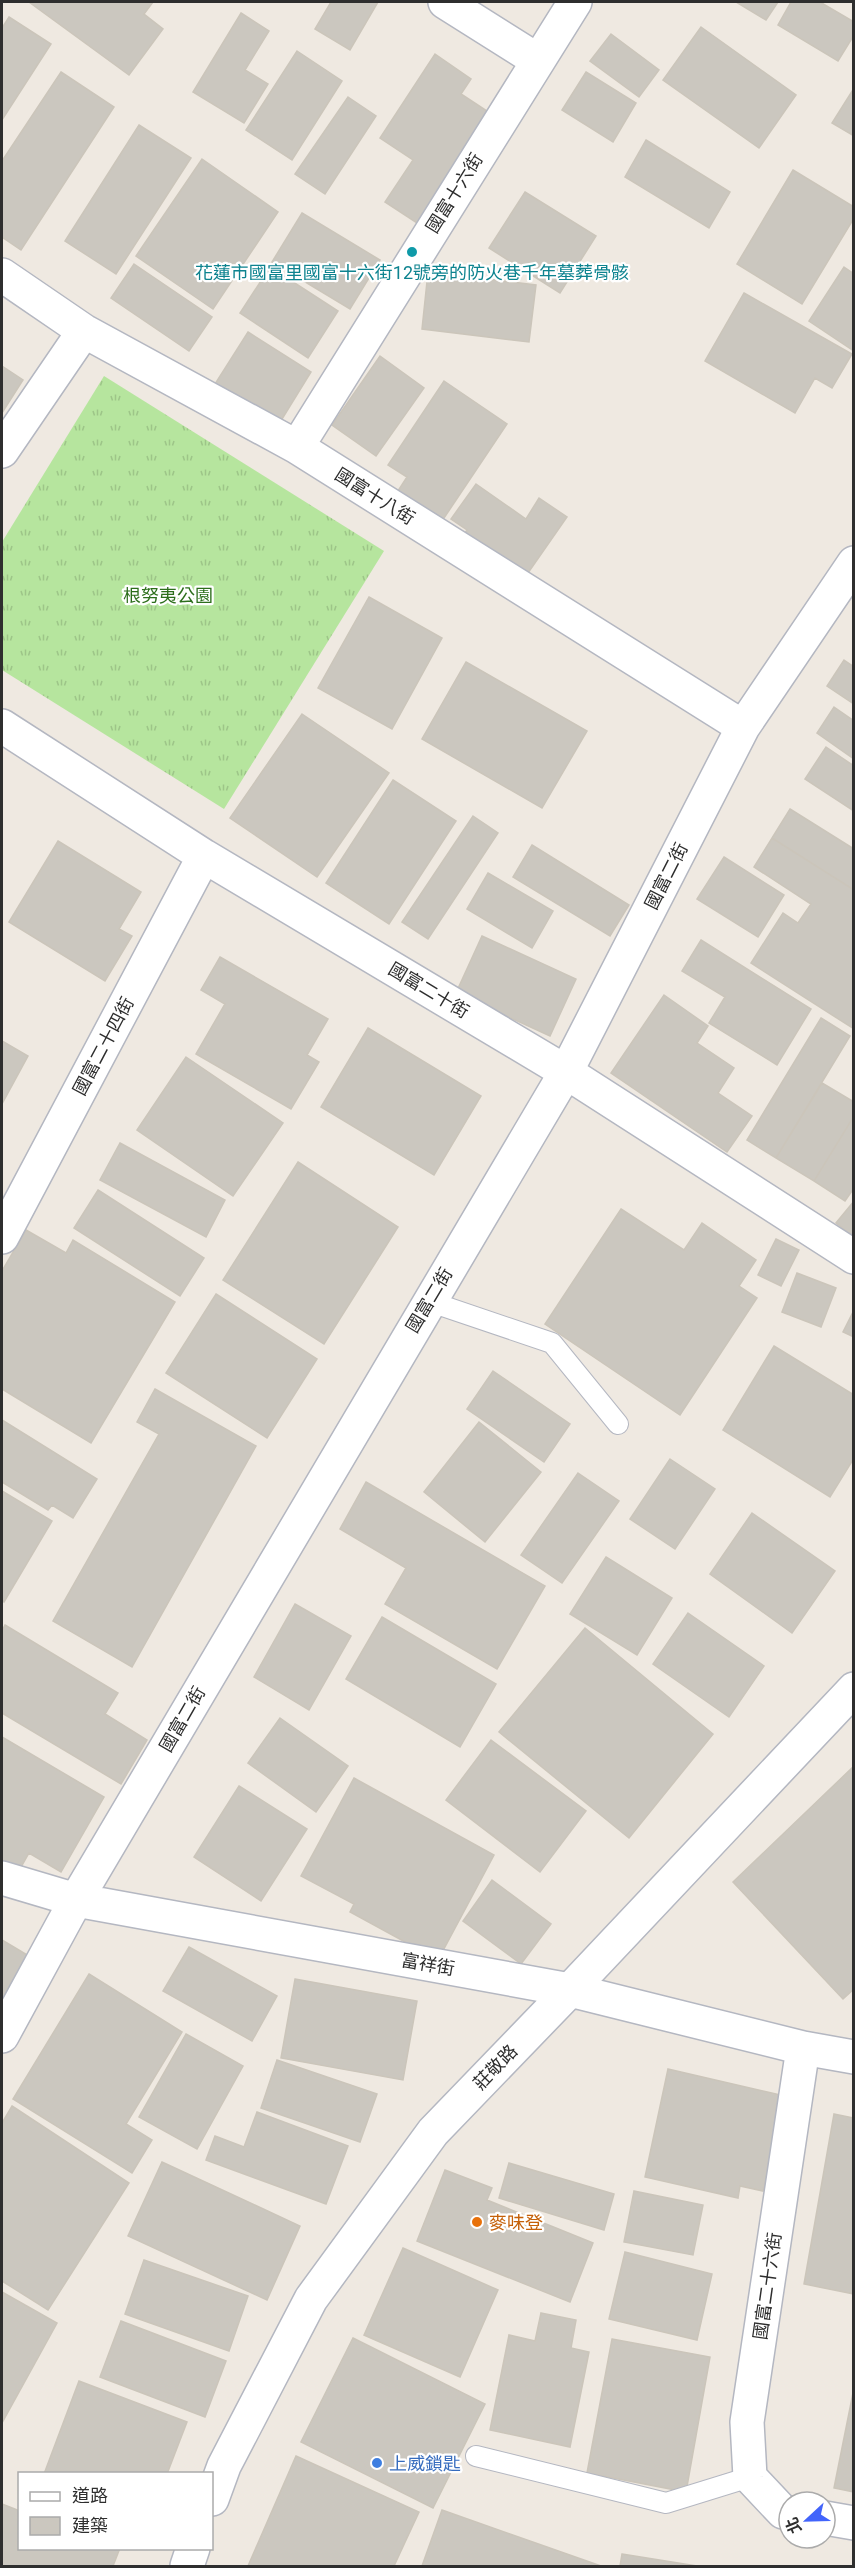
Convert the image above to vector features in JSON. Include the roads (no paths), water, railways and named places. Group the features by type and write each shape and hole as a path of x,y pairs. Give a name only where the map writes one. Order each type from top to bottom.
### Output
{"street":[{"path":"445,2 537,60"},
{"name":"國富十六街","path":"297,447 575,2"},
{"name":"國富十八街","path":"2,275 84,331 297,447 743,727"},
{"path":"2,451 84,331"},
{"name":"國富二街","path":"2,2036 76,1900 428,1301 566,1072 743,727 854,563"},
{"name":"國富二十街","path":"2,726 204,856 566,1072 854,1257"},
{"name":"國富二十四街","path":"2,1237 204,856"},
{"name":"莊敬路","path":"213,2496 224,2466 310,2300 433,2132 854,1689"},
{"name":"富祥街","path":"2,1878 76,1900 570,1989 803,2048 854,2057"},
{"name":"國富二十六街","path":"750,2477 747,2422 803,2048"},
{"path":"750,2477 777,2503"},
{"path":"837,2520 854,2523"},
{"path":"187,2566 192,2550"}],"lane":[{"path":"428,1301 552,1343 618,1424"},
{"path":"476,2456 666,2503 750,2477"}],"place":[{"name":"花蓮市國富里國富十六街12號旁的防火巷千年墓葬骨骸","path":"412,252"},
{"name":"麥味登","path":"477,2222"},
{"name":"上威鎖匙","path":"377,2463"}],"park label":[{"name":"根努夷公園","path":"168,595"}]}
